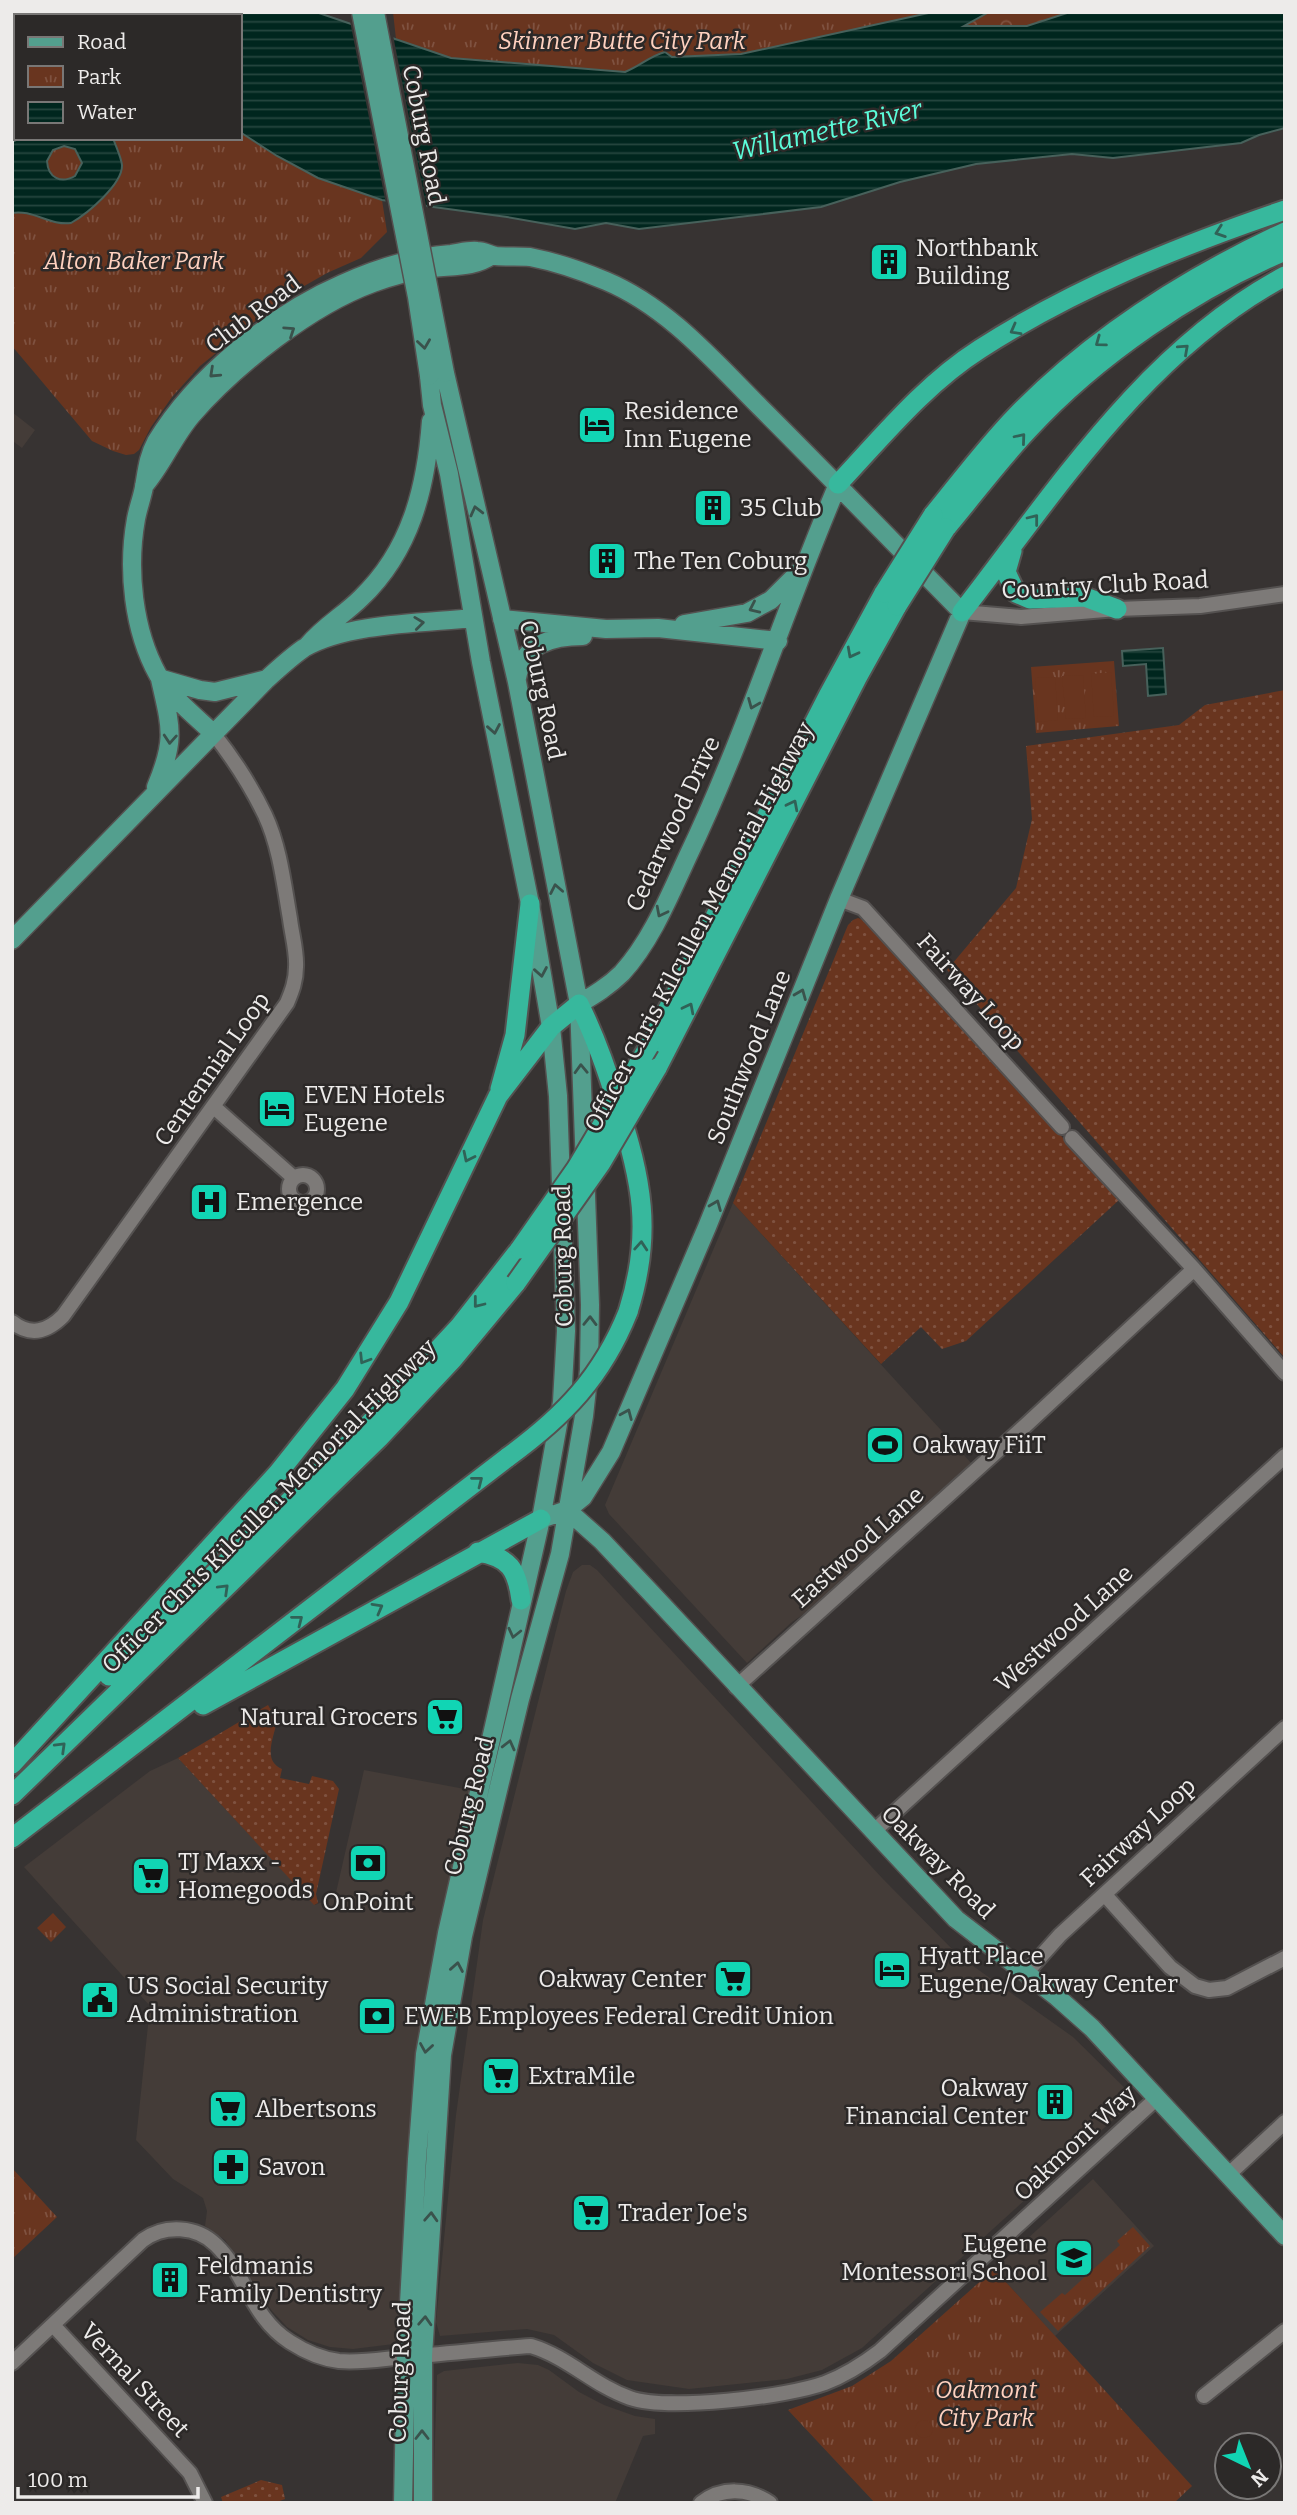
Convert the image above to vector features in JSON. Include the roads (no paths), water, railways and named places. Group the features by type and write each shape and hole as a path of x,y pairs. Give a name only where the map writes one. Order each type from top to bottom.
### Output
{"highway":[{"path":"838,484 904,414 979,349 1104,280 1213,235 1285,210"},
{"name":"Officer Chris Kilcullen Memorial Highway","path":"12,1770 369,1424 459,1327 520,1249 588,1150 649,1046 828,696 940,522 1015,417 1076,360 1156,302 1249,249 1285,232"},
{"name":"Officer Chris Kilcullen Memorial Highway","path":"940,522 1028,429 1091,370 1166,315 1259,262 1285,251"},
{"path":"962,612 1082,457 1133,396 1188,344 1228,312 1285,276"},
{"path":"1014,546 1006,572 1016,593 1030,599 1085,597 1116,609"},
{"name":"Officer Chris Kilcullen Memorial Highway","path":"12,1795 379,1438 453,1359 516,1283 601,1163 657,1068 851,690 891,599"},
{"path":"12,1764 278,1473 345,1389 399,1303 510,1067 530,904"},
{"path":"12,1838 532,1440 578,1397 605,1361 628,1312 638,1279 642,1244 642,1202 634,1157 602,1054 579,1004 510,1067"},
{"path":"147,1736 541,1519"},
{"path":"478,1552 500,1558 513,1570 519,1581 521,1600"}],"main road":[{"name":"Coburg Road","path":"361,12 417,297 517,681 579,1004 590,1318 584,1416 560,1554 455,1935"},
{"name":"Coburg Road","path":"375,12 437,374 432,405 449,474 473,618 530,904 551,1027 558,1096 566,1331 562,1402 541,1519 521,1600 455,1935 403,2503"},
{"name":"Club Road","path":"214,733 160,679 143,639 132,567 136,516 144,486 144,470 155,445 181,408 228,360 283,316 336,286 423,256 478,251 492,256 526,257 557,263 610,282 657,310 838,484"},
{"path":"12,940 267,679 306,647 321,629 361,598 384,572 401,546 418,506 427,469 432,405"},
{"path":"502,619 606,629 658,628 778,641 838,484 962,612"},
{"path":"658,628 747,613 771,600 806,565"},
{"path":"306,647 333,637 365,630 473,618 488,601 492,578"},
{"name":"Southwood Lane","path":"567,1510 583,1497 611,1452 707,1227 839,899 962,612"},
{"path":"517,681 519,664 531,650 563,636 591,636 606,629"},
{"name":"Cedarwood Drive","path":"579,1004 620,975 648,937 714,802 778,641"},
{"path":"152,797 167,761 171,738 160,679 215,692 267,679"},
{"path":"541,1519 567,1510"},
{"name":"Oakway Road","path":"567,1510 602,1541 956,1919 1092,2028 1285,2236"},
{"name":"Coburg Road","path":"415,2356 424,2503"}],"street":[{"name":"Country Club Road","path":"962,612 1021,617 1116,609 1200,606 1285,594"},
{"name":"Centennial Loop","path":"12,1322 22,1329 38,1331 51,1326 63,1315 214,1107 287,1003 294,987 296,966 281,869 272,835 265,815 232,757 214,733"},
{"name":"Fairway Loop","path":"839,899 863,908 882,927 1062,1127"},
{"path":"214,1107 294,1178"},
{"path":"1072,1138 1194,1269 1285,1373"},
{"name":"Eastwood Lane","path":"736,1686 1027,1425 1194,1269"},
{"name":"Westwood Lane","path":"873,1832 1285,1457"},
{"name":"Fairway Loop","path":"1026,1973 1060,1935 1285,1728"},
{"path":"1105,1895 1170,1967 1195,1986 1209,1990 1227,1988 1285,1958"},
{"name":"Oakmont Way","path":"12,2363 143,2240 170,2229 190,2231 208,2239 218,2247 264,2319 275,2331 295,2345 338,2361 531,2346 555,2355 603,2388 633,2399 682,2403 797,2392 854,2370 880,2351 1157,2098"},
{"path":"1228,2175 1285,2122"},
{"name":"Vernal Street","path":"53,2325 190,2473 205,2503"},
{"path":"1204,2396 1285,2331"},
{"path":"701,2503 718,2493 733,2491 750,2493 770,2503"}],"water":[{"name":"Willamette River","path":"104,12 316,12 451,58 625,72 665,52 672,57 741,54 933,12 989,12 964,26 1027,26 1070,12 1285,12 1285,128 1241,143 1113,158 1072,154 976,164 900,182 821,207 639,229 606,223 575,229 382,200 318,178 242,133 242,14"},
{"path":"114,140 122,165 121,173 111,189 86,213 71,223 63,223 27,213 12,213 12,142","holes":["64,146 75,149 82,163 75,176 60,179 50,172 47,161 53,150"]},
{"path":"1163,648 1166,694 1148,696 1146,664 1123,666 1122,651"}],"place":[{"name":"Northbank Building","path":"889,262"},
{"name":"Residence Inn Eugene","path":"597,425"},
{"name":"35 Club","path":"713,508"},
{"name":"The Ten Coburg","path":"607,561"},
{"name":"EVEN Hotels Eugene","path":"277,1109"},
{"name":"Emergence","path":"209,1202"},
{"name":"Oakway FiiT","path":"885,1445"},
{"name":"Natural Grocers","path":"445,1717"},
{"name":"OnPoint","path":"368,1863"},
{"name":"TJ Maxx - Homegoods","path":"151,1876"},
{"name":"Hyatt Place Eugene/Oakway Center","path":"892,1970"},
{"name":"Oakway Center","path":"733,1979"},
{"name":"US Social Security Administration","path":"100,2000"},
{"name":"EWEB Employees Federal Credit Union","path":"377,2016"},
{"name":"ExtraMile","path":"501,2076"},
{"name":"Oakway Financial Center","path":"1055,2102"},
{"name":"Albertsons","path":"228,2109"},
{"name":"Savon","path":"231,2167"},
{"name":"Trader Joe's","path":"591,2213"},
{"name":"Eugene Montessori School","path":"1074,2258"},
{"name":"Feldmanis Family Dentistry","path":"170,2280"}],"park label":[{"name":"Skinner Butte City Park","path":"622,41"},
{"name":"Alton Baker Park","path":"134,261"},
{"name":"Oakmont City Park","path":"986,2404"}]}
